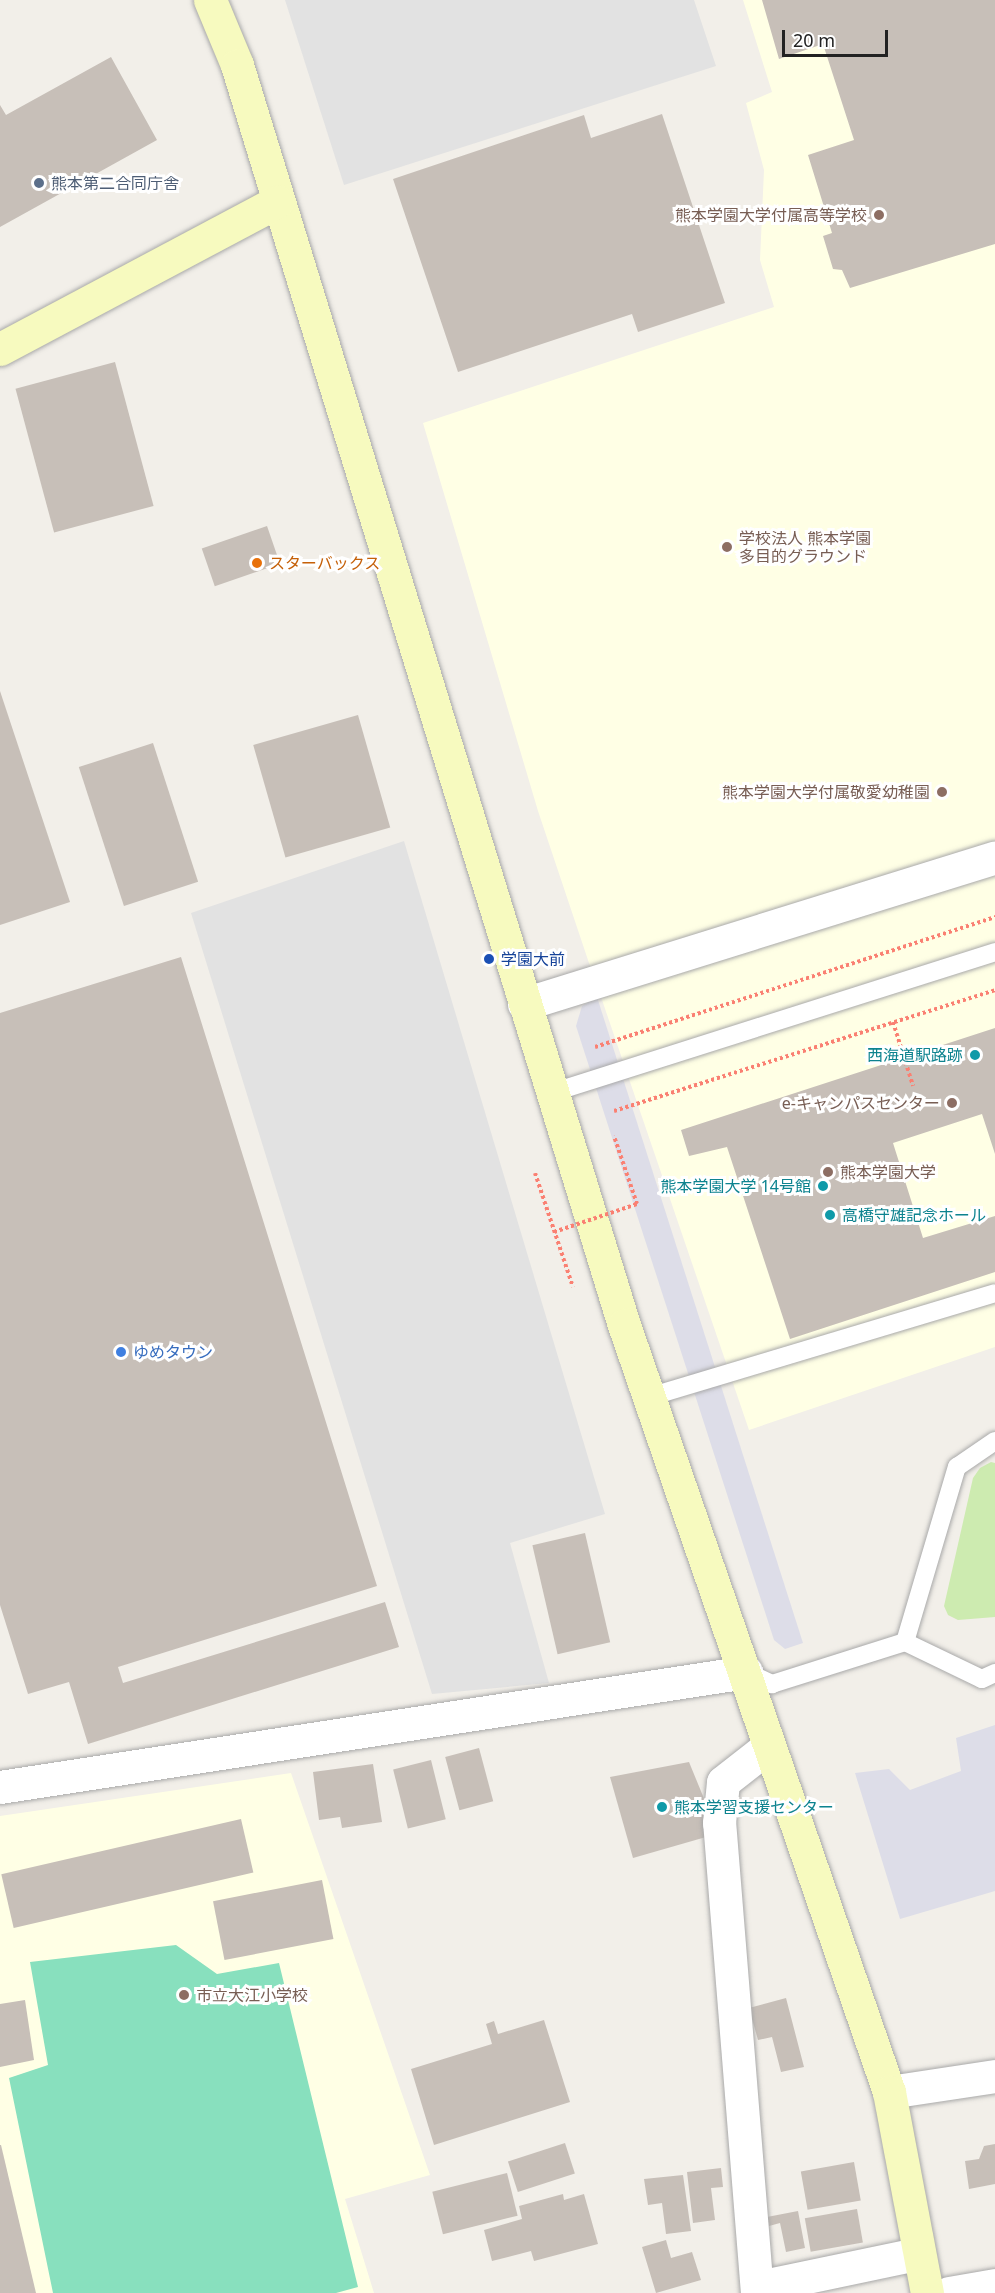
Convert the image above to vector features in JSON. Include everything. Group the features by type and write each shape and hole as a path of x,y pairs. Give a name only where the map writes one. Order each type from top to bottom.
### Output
{"street":[{"path":"210,0 237,65 551,1093 649,1397 746,1672 769,1746 889,2092 917,2254 927,2293"},
{"path":"0,349 277,202"},
{"path":"524,1004 995,857"},
{"path":"0,1787 746,1672"},
{"path":"769,1746 723,1782 718,1824 757,2293 772,2284 917,2254"},
{"path":"889,2092 995,2076"},
{"path":"949,2293 995,2285"}],"lane":[{"path":"551,1093 995,952"},
{"path":"649,1397 995,1293"},
{"path":"905,1642 957,1467 993,1444"},
{"path":"746,1672 772,1684 905,1642 982,1678 995,1673"}],"path":[{"path":"595,1047 995,917"},
{"path":"614,1111 995,990"},
{"path":"893,1022 913,1086"},
{"path":"554,1232 637,1204 614,1136"},
{"path":"535,1173 574,1290"}],"shaded area":[{"path":"285,0 694,0 716,66 344,185"},
{"path":"743,0 995,0 995,842 593,975 538,811 423,423 774,307 760,260 764,170 746,103 772,92"},
{"path":"404,841 605,1514 510,1543 549,1683 432,1694 191,913"},
{"name":"熊本学園大学","path":"995,871 995,1347 749,1430 601,997"},
{"path":"597,997 803,1643 785,1649 774,1640 576,1026 582,1006"},
{"path":"995,1725 995,1891 900,1919 855,1773 889,1769 910,1790 961,1771 956,1738"},
{"name":"市立大江小学校","path":"291,1773 430,2175 345,2199 374,2293 0,2293 0,1816"}],"green space":[{"path":"991,1462 995,1463 995,1617 958,1620 948,1615 944,1606 973,1478 980,1468"},
{"path":"176,1945 217,1974 279,1963 358,2287 336,2293 53,2293 9,2078 48,2065 30,1962"}],"building":[{"path":"762,0 995,0 995,244 850,288 842,270 833,269 823,236 832,233 808,155 854,140 823,44 779,59"},
{"name":"熊本第二合同庁舎","path":"111,57 157,140 0,227 0,105 6,115"},
{"path":"662,114 725,303 638,332 632,314 458,372 393,179 584,115 591,138"},
{"path":"115,362 154,506 54,533 16,389"},
{"path":"267,526 280,564 215,586 202,548"},
{"path":"0,691 70,902 0,925"},
{"path":"358,715 390,827 285,858 253,745"},
{"path":"153,743 198,882 124,906 79,767"},
{"path":"181,957 377,1586 118,1667 123,1683 385,1602 399,1647 88,1744 69,1682 28,1694 0,1605 0,1013"},
{"name":"熊本学園大学 14号館","path":"995,1028 995,1154 982,1114 893,1143 923,1238 995,1216 995,1272 790,1339 727,1147 689,1156 681,1130"},
{"path":"585,1533 610,1642 558,1654 532,1545"},
{"path":"479,1748 493,1801 459,1810 445,1757"},
{"path":"431,1760 446,1819 408,1829 393,1769"},
{"name":"熊本学習支援センター","path":"689,1762 705,1801 706,1837 633,1858 610,1777"},
{"path":"373,1764 382,1822 342,1828 340,1817 319,1820 313,1772"},
{"path":"241,1819 253,1873 14,1928 1,1874"},
{"path":"322,1880 333,1939 224,1960 213,1901"},
{"path":"786,1998 804,2067 781,2072 772,2037 758,2040 749,2008"},
{"path":"25,2000 34,2060 0,2067 0,2004"},
{"path":"544,2020 570,2102 434,2145 411,2069 492,2044 486,2024 494,2021 498,2034"},
{"path":"565,2143 575,2173 518,2192 508,2162"},
{"path":"995,2144 995,2184 969,2189 965,2161 979,2159 984,2146"},
{"path":"1,2145 36,2293 0,2293"},
{"path":"854,2162 861,2200 808,2210 801,2171"},
{"path":"721,2168 723,2187 711,2188 715,2220 693,2223 687,2172"},
{"path":"507,2173 518,2216 443,2234 432,2192"},
{"path":"683,2175 691,2231 666,2234 662,2203 648,2205 644,2179"},
{"path":"563,2194 564,2200 584,2194 598,2244 534,2261 531,2251 492,2261 484,2230 522,2219 519,2206"},
{"path":"857,2209 863,2242 811,2252 805,2218"},
{"path":"798,2211 805,2248 786,2252 780,2223 769,2226 767,2217"},
{"path":"666,2240 671,2258 692,2252 701,2280 656,2293 642,2247"}],"place":[{"name":"熊本第二合同庁舎","path":"39,183"},
{"name":"熊本学園大学付属高等学校","path":"879,215"},
{"name":"学校法人 熊本学園 多目的グラウンド","path":"727,547"},
{"name":"スターバックス","path":"257,563"},
{"name":"熊本学園大学付属敬愛幼稚園","path":"942,792"},
{"name":"学園大前","path":"489,959"},
{"name":"西海道駅路跡","path":"975,1055"},
{"name":"e-キャンパスセンター","path":"952,1103"},
{"name":"熊本学園大学","path":"828,1172"},
{"name":"熊本学園大学 14号館","path":"823,1186"},
{"name":"高橋守雄記念ホール","path":"830,1215"},
{"name":"ゆめタウン","path":"121,1352"},
{"name":"熊本学習支援センター","path":"662,1807"},
{"name":"市立大江小学校","path":"184,1995"}]}
